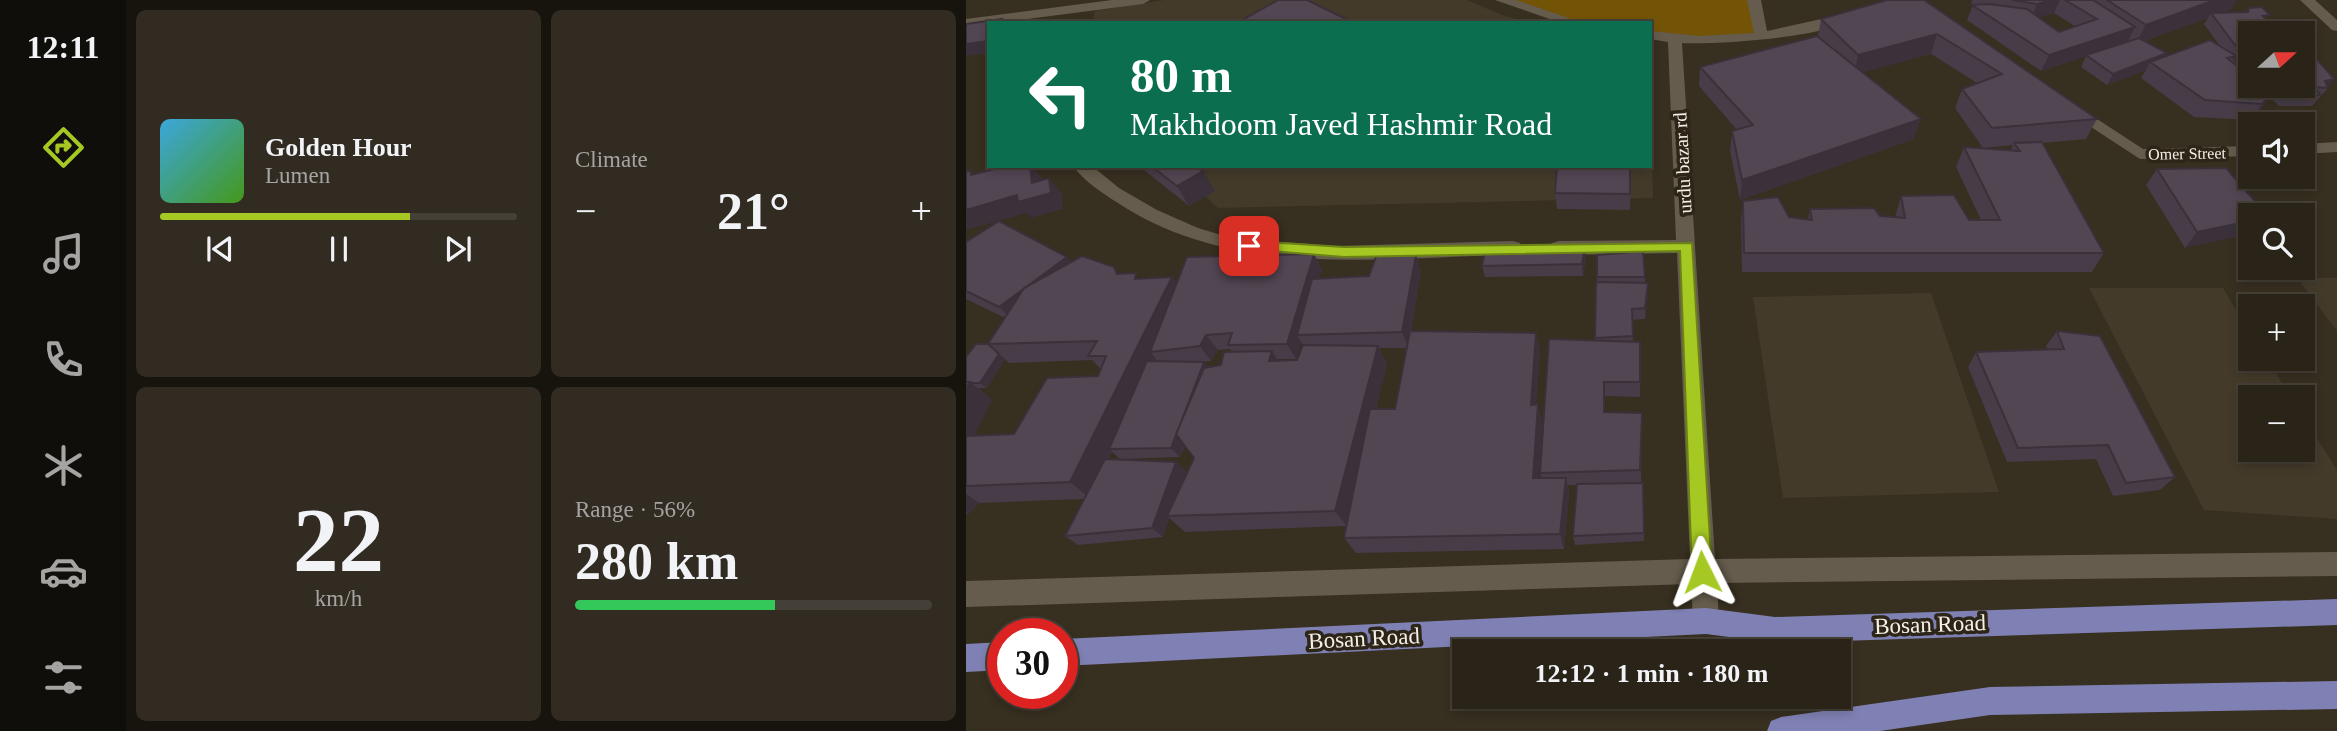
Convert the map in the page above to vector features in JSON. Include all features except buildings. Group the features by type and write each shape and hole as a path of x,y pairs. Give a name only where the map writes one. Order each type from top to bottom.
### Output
{"main road":[{"name":"Bosan Road","path":"1078,652 1706,621 1775,630 2337,612"},
{"path":"966,657 987,656"},
{"path":"1781,731 1990,701 2337,695"}],"street":[{"path":"966,10 1041,0"},
{"path":"966,23 1143,0"},
{"path":"1502,0 1570,21"},
{"path":"1754,0 1761,35"},
{"path":"2307,0 2337,27"},
{"path":"1652,36 1675,41 1761,35 1829,23 1868,11"},
{"name":"urdu bazar rd","path":"1675,41 1706,621"},
{"name":"Omer Street","path":"2055,96 2140,154 2238,151"},
{"path":"2315,148 2337,147"},
{"path":"1083,168 1101,184 1160,218 1192,233 1230,244 1344,252 1687,246"},
{"path":"966,594 1702,572 2337,564"}],"shaded area":[{"path":"1164,0 1467,0 1523,21 1092,21 1095,11"},
{"path":"1502,0 1754,0 1761,35 1675,41 1652,36 1652,21 1569,21"},
{"path":"1652,155 1653,198 1218,208 1176,168 1652,168"},
{"path":"2337,278 2337,331 2315,302 2315,294 2309,294 2299,280"},
{"path":"2089,288 2223,288 2238,313 2238,371 2275,371 2283,385 2238,385 2238,462 2315,462 2315,435 2337,470 2337,519 2204,510"},
{"path":"1931,293 1999,492 1783,498 1753,297"}],"route":[{"path":"1249,246 1344,252 1687,246 1702,572"}]}
